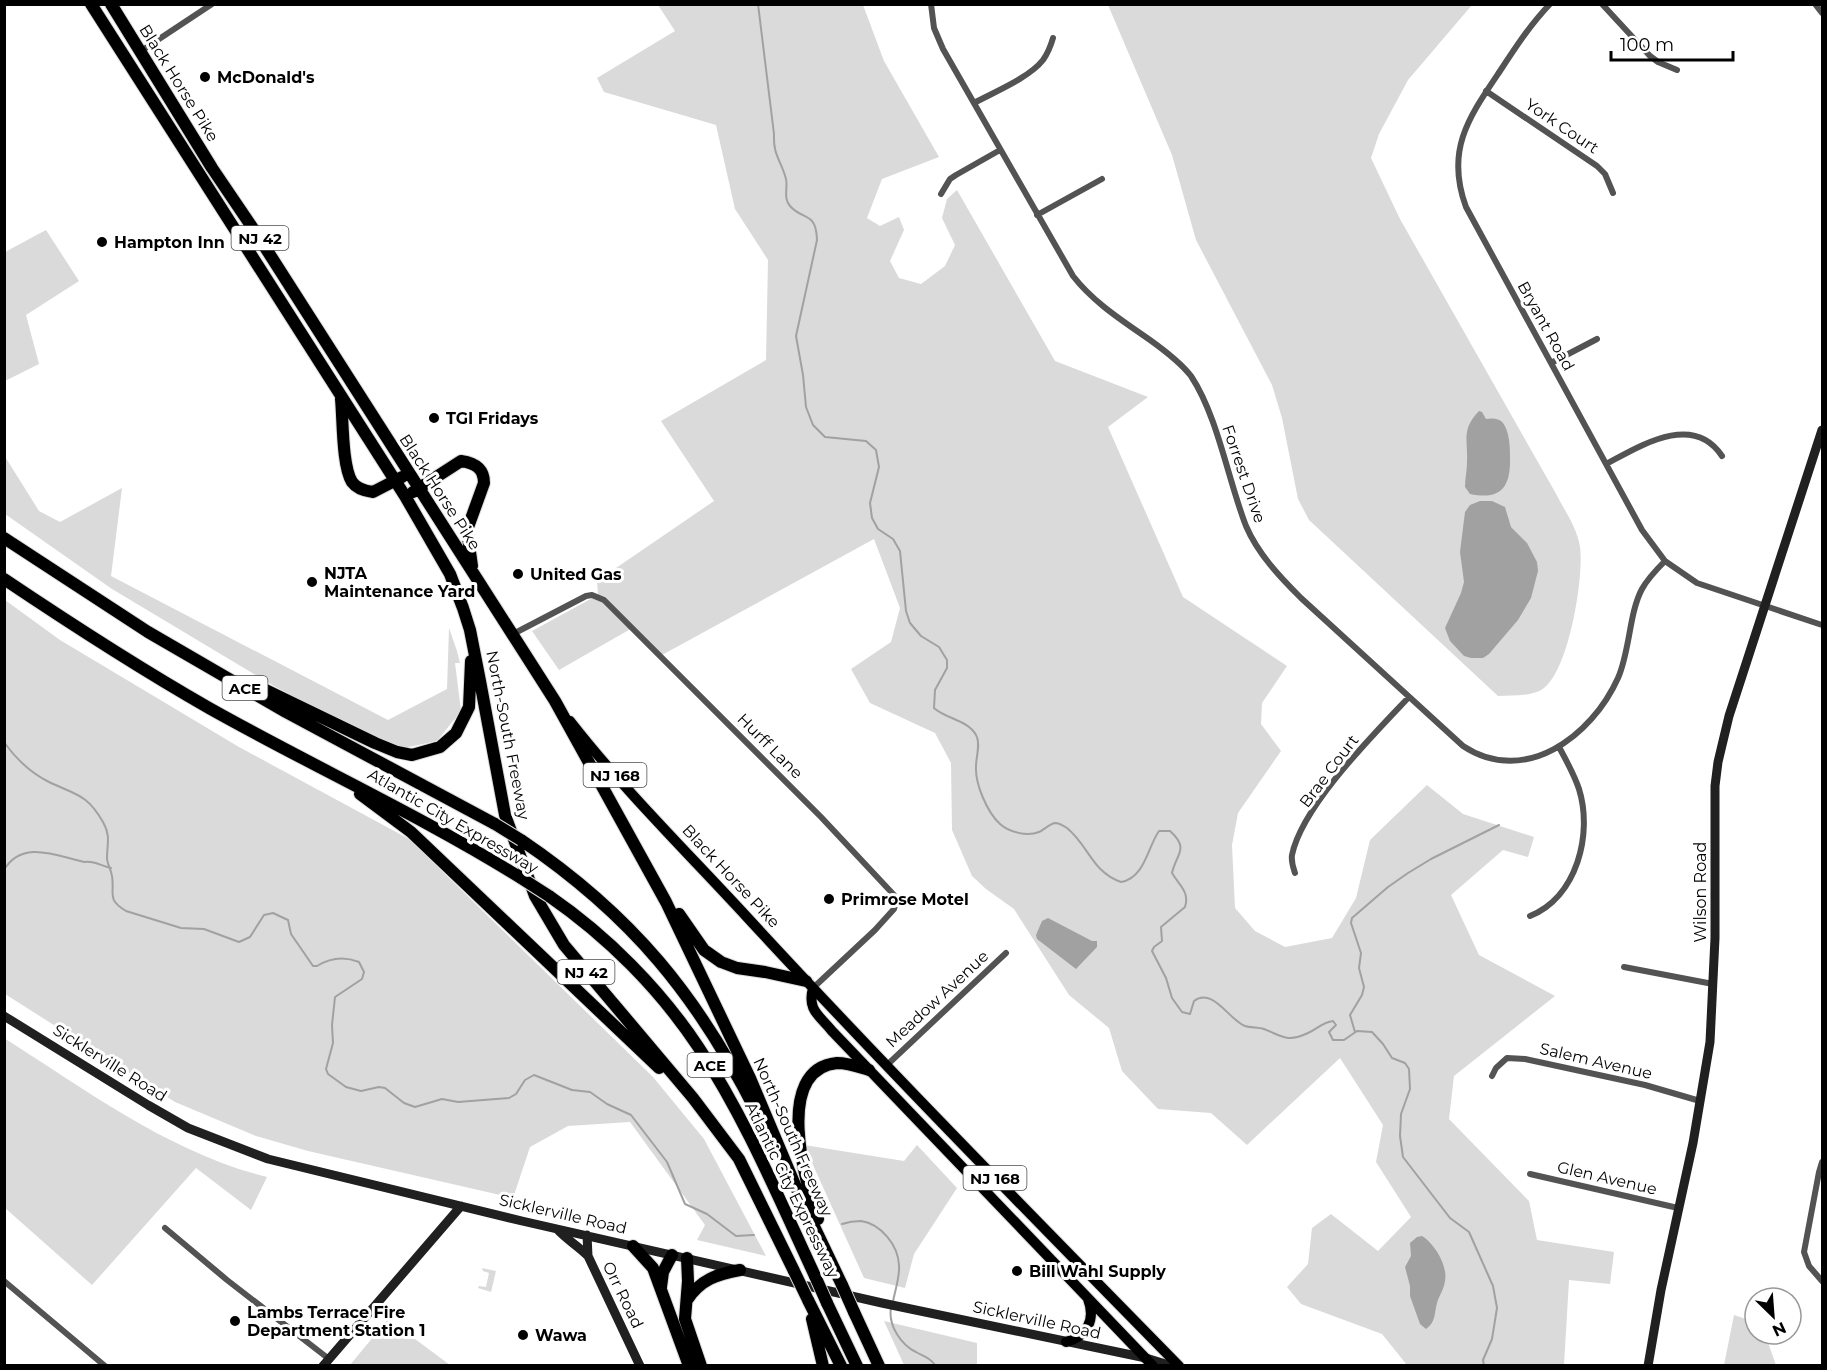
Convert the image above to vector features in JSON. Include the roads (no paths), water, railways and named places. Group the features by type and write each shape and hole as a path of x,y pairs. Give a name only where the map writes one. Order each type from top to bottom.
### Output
{"highway":[{"name":"Black Horse Pike","path":"91,4 405,496"},
{"name":"Black Horse Pike","path":"111,4 212,168 256,233 555,701"},
{"path":"341,397 345,458 352,482 357,488 373,492 408,473"},
{"path":"405,496 461,461 474,463 480,468 484,483 467,530 473,573"},
{"name":"North-South Freeway","path":"405,496 450,574 470,630 505,815 535,896 564,945 693,1098 739,1159 841,1365"},
{"name":"Atlantic City Expressway","path":"4,538 148,632 286,712 495,824 546,857 606,904 652,952 679,985 725,1052 801,1199"},
{"name":"Atlantic City Expressway","path":"4,579 210,709 473,848 572,912 629,963 659,995 699,1047 729,1099 857,1365"},
{"path":"148,632 375,743 412,755 427,752 448,741 463,721 469,707 471,693 470,630"},
{"name":"North-South Freeway","path":"555,701 666,902 750,1078 801,1199 879,1365"},
{"path":"309,761 411,832 693,1098"},
{"path":"641,856 704,950 721,962 737,968 765,972 809,985"},
{"path":"842,1285 809,1188 797,1131 799,1102 806,1083 828,1065 848,1064 869,1070"},
{"path":"633,1246 653,1268 689,1365"},
{"path":"661,1288 663,1272 672,1255"},
{"path":"687,1258 686,1328 700,1365"},
{"path":"686,1301 697,1287 709,1278 740,1270"},
{"path":"808,1300 823,1365"}],"main road":[{"name":"Black Horse Pike","path":"555,701 596,754 636,800 809,985 996,1180 1179,1365"},
{"name":"NJ 168","path":"809,985 812,1008 1149,1362"},
{"path":"900,1101 912,1091"},
{"path":"985,1191 996,1180"},
{"path":"1066,1341 1081,1335 1089,1326 1092,1317 1091,1308 1085,1293"}],"street":[{"path":"141,51 212,4"},
{"name":"Forrest Drive","path":"931,4 932,20 939,41 1073,276 1086,292 1161,348 1190,376 1210,414 1246,526 1269,564 1301,598 1457,741 1480,755 1499,759 1527,760 1559,747 1583,728 1610,693 1621,670 1642,590 1665,561"},
{"name":"Bryant Road","path":"1550,4 1526,33 1471,115 1461,140 1458,171 1461,195 1642,530 1665,561 1707,587 1822,625"},
{"path":"1602,4 1650,56 1677,70"},
{"path":"1815,4 1822,13"},
{"path":"974,103 1029,73 1049,50 1053,38"},
{"name":"York Court","path":"1486,91 1597,166 1605,174 1613,193"},
{"path":"941,194 950,179 1000,150"},
{"path":"1037,215 1102,179"},
{"path":"1551,363 1597,339"},
{"name":"Wilson Road","path":"1648,1365 1693,1143 1710,1042 1713,984 1715,786 1718,762 1729,716 1822,430"},
{"path":"1606,464 1650,441 1672,435 1703,439 1717,448 1722,456"},
{"name":"Hurff Lane","path":"513,634 586,596 592,595 604,600 784,780 894,895 896,902 894,909 809,985"},
{"name":"Brae Court","path":"1295,873 1292,863 1293,853 1315,808 1345,767 1409,696"},
{"path":"1530,916 1548,907 1565,889 1582,846 1583,816 1580,796 1559,747"},
{"name":"Meadow Avenue","path":"887,1065 1006,953"},
{"path":"1624,967 1713,984"},
{"name":"Sicklerville Road","path":"4,1016 188,1128 268,1159 557,1229 893,1305 1066,1341 1149,1362 1172,1365"},
{"name":"Salem Avenue","path":"1492,1076 1496,1068 1507,1058 1525,1059 1645,1085 1700,1101"},
{"path":"1822,1162 1804,1248 1809,1266 1822,1281"},
{"name":"Glen Avenue","path":"1530,1174 1678,1208"},
{"path":"165,1227 326,1362 461,1206"},
{"path":"557,1229 568,1242 578,1246 588,1256"},
{"name":"Orr Road","path":"587,1235 588,1256 640,1365"},
{"path":"4,1281 105,1365"}],"waterway":[{"path":"758,4 775,148 786,179 787,200 795,211 811,220 816,231 817,240 796,336 806,407 813,425 825,437 866,441 876,450 879,467 870,503 872,518 878,529 893,539 900,551 906,611 910,623 921,636 939,647 947,660 947,668 935,690 934,708 968,726 976,735 978,746 976,773 980,789 995,819 1008,829 1029,834 1057,823 1074,835 1103,872 1121,882 1129,879 1141,868 1159,831 1170,831 1176,837 1180,852 1172,873 1183,889 1186,897 1185,907 1161,927 1162,941 1152,951 1166,978 1172,998 1182,1012 1190,1014 1194,1001 1208,998 1245,1026 1262,1028 1290,1038 1301,1036 1333,1021 1336,1025 1329,1032 1333,1040 1344,1040 1357,1031 1372,1032 1392,1058 1405,1063 1409,1069 1410,1089 1401,1114 1400,1136 1403,1157 1450,1218 1469,1232 1493,1286 1497,1308 1492,1339 1483,1360 1484,1366"},
{"path":"4,742 30,770 49,782 80,796 92,806 107,832 107,860 112,876 113,896 116,903 126,911 181,928 204,929 239,942 250,937 264,915 273,913 288,920 291,934 313,966 337,959 359,962 364,972 362,979 335,997 333,1043 326,1069 328,1074 346,1087 361,1091 385,1088 404,1103 415,1107 442,1099 458,1102 509,1098 516,1094 525,1080 534,1075 572,1090 590,1092 607,1104 631,1115 667,1162 685,1204 707,1214 736,1236 754,1235"},
{"path":"1355,1032 1350,1015 1364,987 1359,968 1361,953 1351,923 1352,918 1408,873 1499,825"},
{"path":"4,870 11,861 30,852 94,862 111,868"},
{"path":"842,1224 858,1221 868,1223 882,1231 892,1243 898,1257 899,1270 893,1302"},
{"path":"891,1308 894,1328 905,1345 929,1359 936,1366"}],"place":[{"name":"McDonald's","path":"205,77"},
{"name":"Hampton Inn","path":"102,242"},
{"name":"TGI Fridays","path":"434,418"},
{"name":"United Gas","path":"518,574"},
{"name":"NJTA Maintenance Yard","path":"312,582"},
{"name":"Primrose Motel","path":"829,899"},
{"name":"Bill Wahl Supply","path":"1017,1271"},
{"name":"Lambs Terrace Fire Department Station 1","path":"235,1321"},
{"name":"Wawa","path":"523,1335"}]}
